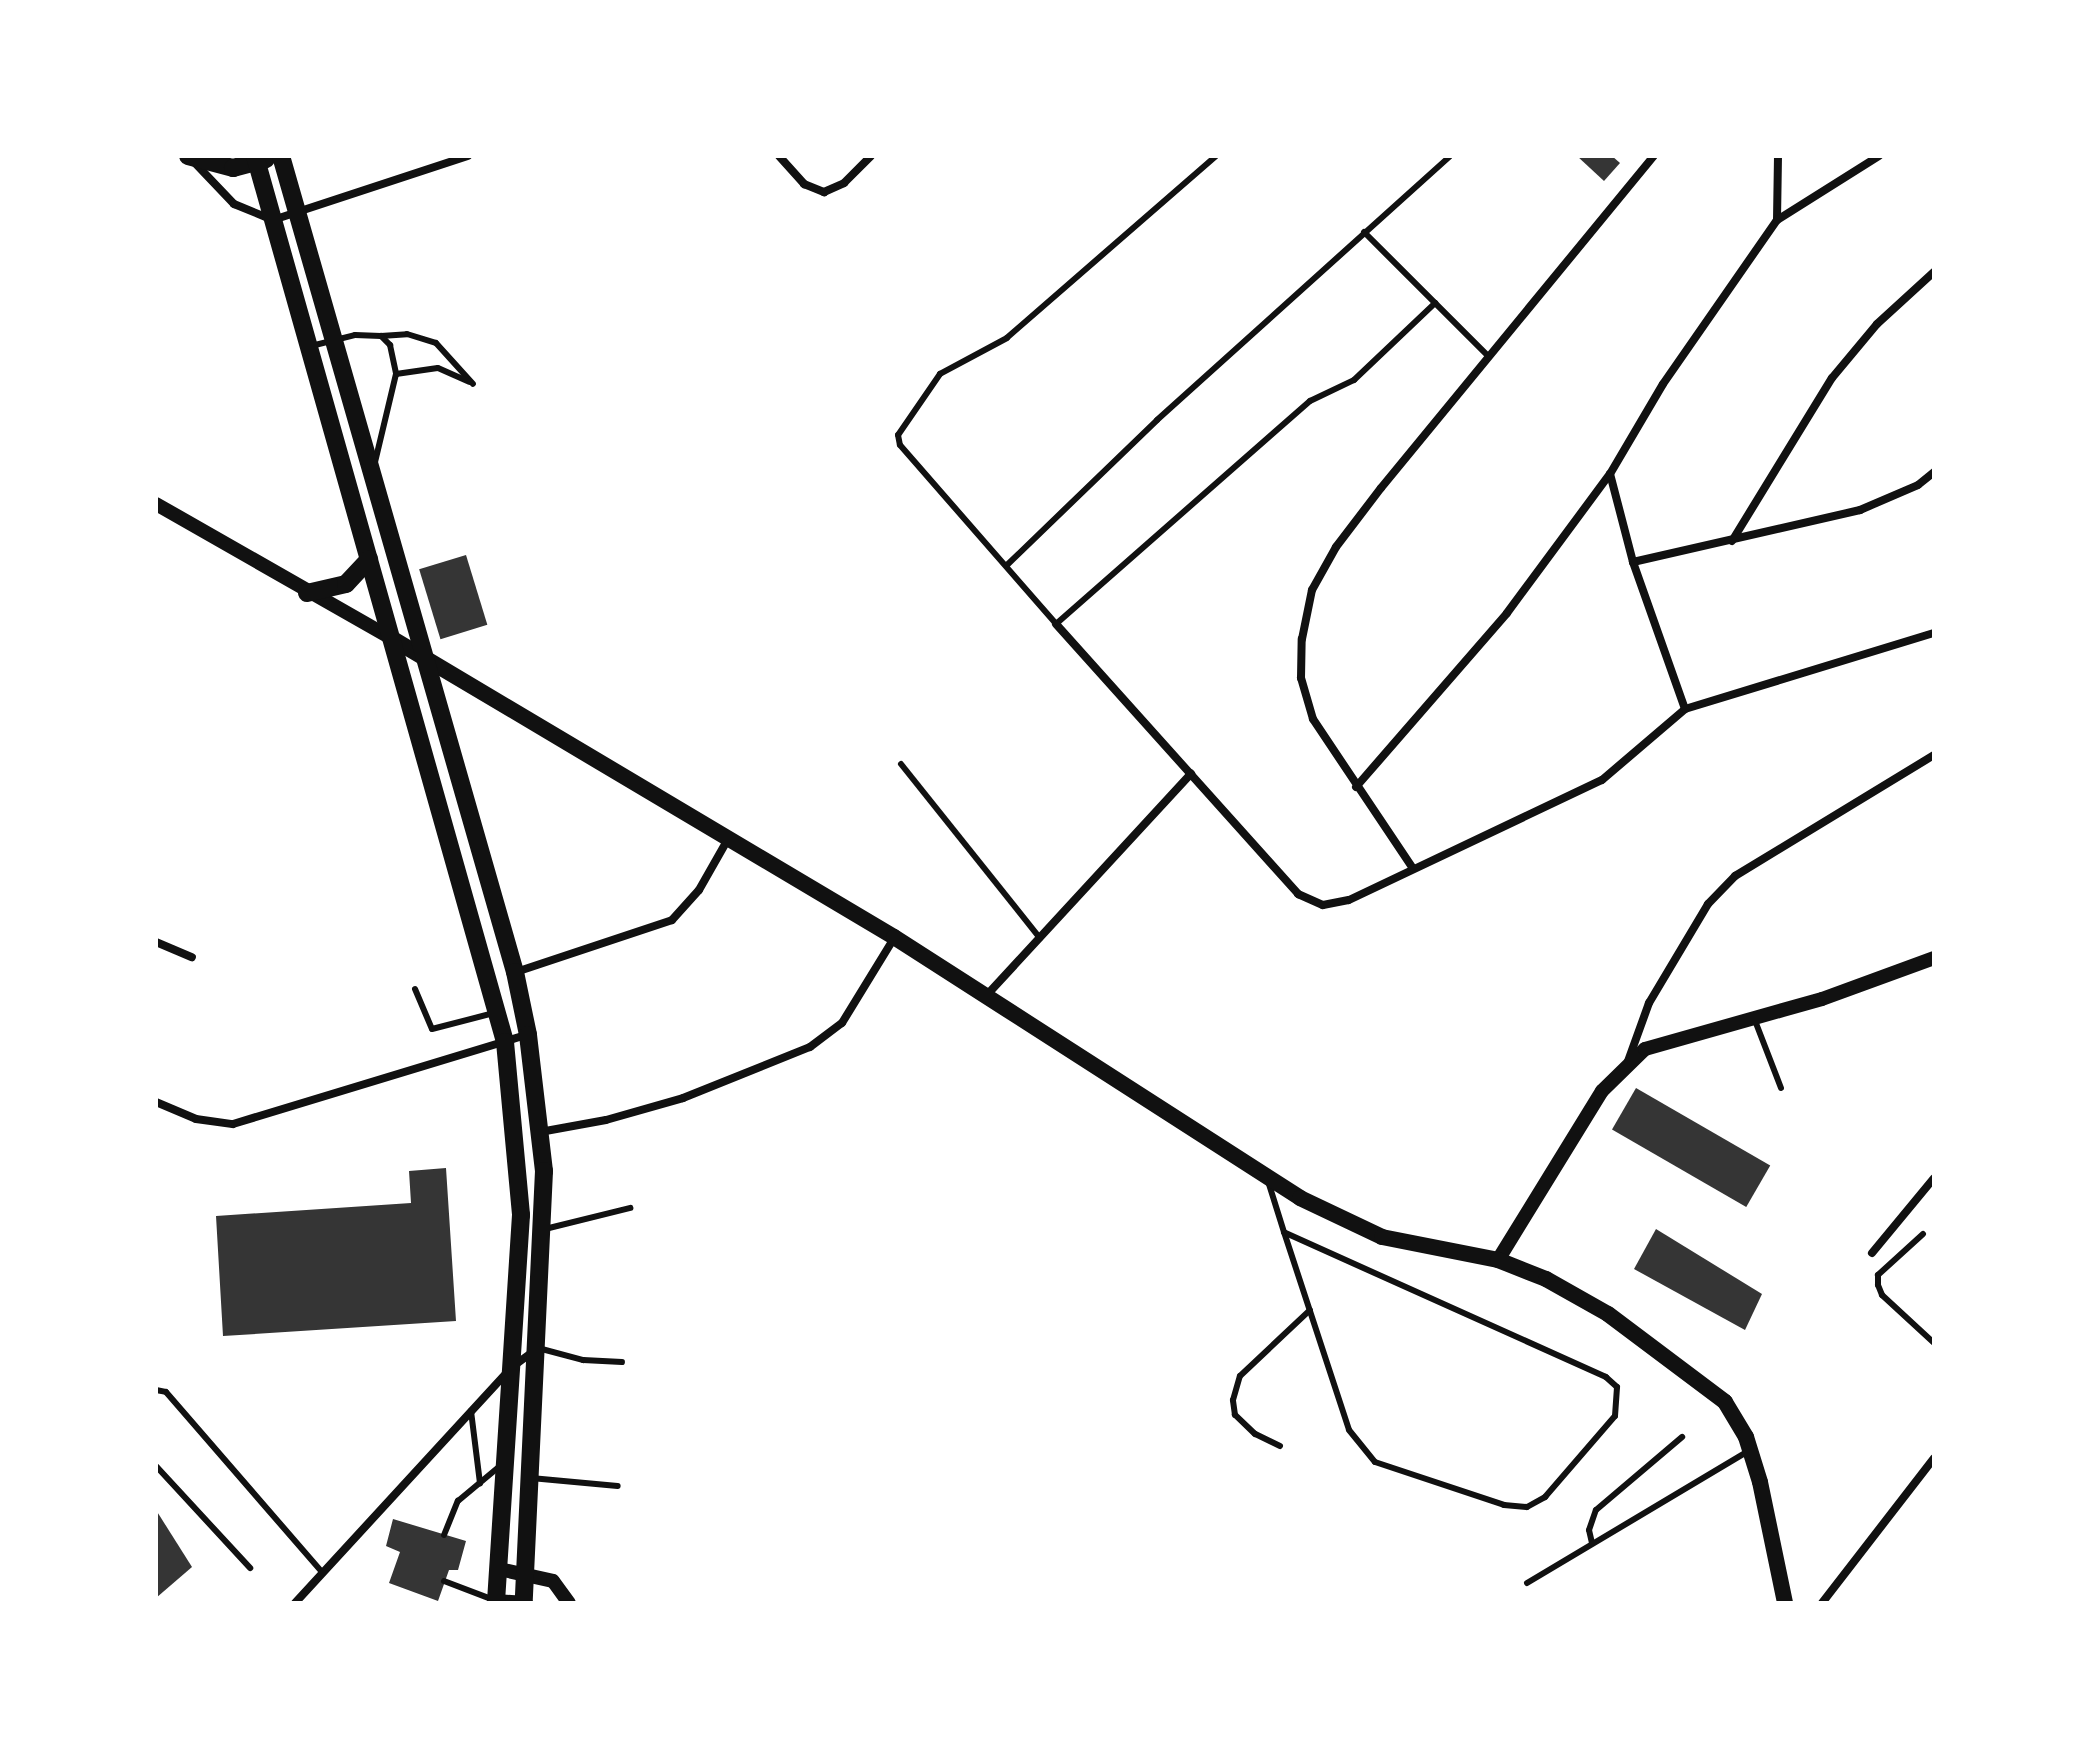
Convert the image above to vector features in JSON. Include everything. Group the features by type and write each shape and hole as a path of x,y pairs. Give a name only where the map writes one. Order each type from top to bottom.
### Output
{"main road":[{"path":"188,156 233,168 261,159 273,220 308,347 505,1042 521,1215 496,1602"},
{"path":"281,156 336,338 515,972 528,1035 540,1132 542,1230 525,1603"},
{"path":"307,593 346,584 369,559"},
{"path":"391,638 894,937 1266,1177 1382,1237 1498,1260 1546,1279 1647,1342 1725,1402 1751,1450 1785,1603"}],"street":[{"path":"188,156 234,204 273,220 297,215 468,156"},
{"path":"779,156 804,184 824,192 844,183 871,156"},
{"path":"1412,867 1313,719 1301,678 1302,639 1312,590 1345,535 1654,156"},
{"path":"1777,220 1778,156"},
{"path":"1356,787 1507,613 1610,474 1663,384 1777,220 1879,156"},
{"path":"1732,541 1832,378 1877,324 1934,272"},
{"path":"1633,562 1860,510 1918,485 1934,472"},
{"path":"1610,474 1633,562 1685,709"},
{"path":"156,504 307,593 391,638"},
{"path":"1056,624 1298,894 1312,903 1335,905 1602,780 1685,709 1934,633"},
{"path":"1628,1062 1649,1003 1708,904 1735,876 1934,755"},
{"path":"985,998 1191,774"},
{"path":"515,972 672,920 699,890 728,839"},
{"path":"540,1132 683,1098 810,1047 842,1023 894,937"},
{"path":"156,942 192,957"},
{"path":"1498,1260 1602,1091 1628,1062 1671,1038 1754,1018 1934,958"},
{"path":"156,1102 196,1119 233,1124 528,1035"},
{"path":"1872,1253 1934,1178"},
{"path":"295,1603 512,1367 538,1348"},
{"path":"1822,1603 1934,1458"},
{"path":"1923,1470 1934,1478"},
{"path":"499,1569 526,1572 553,1581 569,1603"},
{"path":"496,1602 525,1603"}],"lane":[{"path":"1216,156 1007,338 940,374 900,431 900,445 1056,624 1310,401 1354,380 1435,303"},
{"path":"1007,565 1157,420 1450,156"},
{"path":"1364,232 1488,356"},
{"path":"308,347 336,338 407,334 436,343 473,384 438,368 396,374"},
{"path":"373,469 396,374 395,353 381,336"},
{"path":"901,764 1040,938"},
{"path":"415,989 432,1029 496,1012"},
{"path":"1754,1018 1781,1088"},
{"path":"1266,1177 1284,1232 1310,1310 1349,1430 1375,1462 1504,1505 1527,1507 1545,1497 1615,1416 1617,1387 1606,1377 1284,1232"},
{"path":"542,1230 630,1208"},
{"path":"1923,1234 1878,1275 1878,1285 1934,1343"},
{"path":"1280,1446 1255,1434 1235,1415 1233,1400 1240,1376 1310,1310"},
{"path":"538,1348 583,1360 622,1362"},
{"path":"156,1390 166,1392 322,1572"},
{"path":"471,1411 480,1483"},
{"path":"1592,1543 1589,1530 1596,1510 1682,1437"},
{"path":"1527,1583 1751,1450"},
{"path":"444,1535 458,1501 506,1461"},
{"path":"156,1466 250,1568"},
{"path":"531,1478 618,1486"},
{"path":"444,1581 496,1602"}],"building":[{"path":"1577,156 1612,156 1620,163 1604,181"},
{"path":"466,555 487,625 440,639 419,569"},
{"path":"1636,1088 1770,1166 1746,1207 1612,1130"},
{"path":"446,1168 456,1321 223,1336 216,1216 411,1203 409,1171"},
{"path":"1656,1229 1762,1294 1745,1330 1634,1269"},
{"path":"156,1510 192,1567 156,1598"},
{"path":"393,1519 466,1541 458,1570 449,1570 438,1601 389,1583 400,1552 386,1546"}]}
